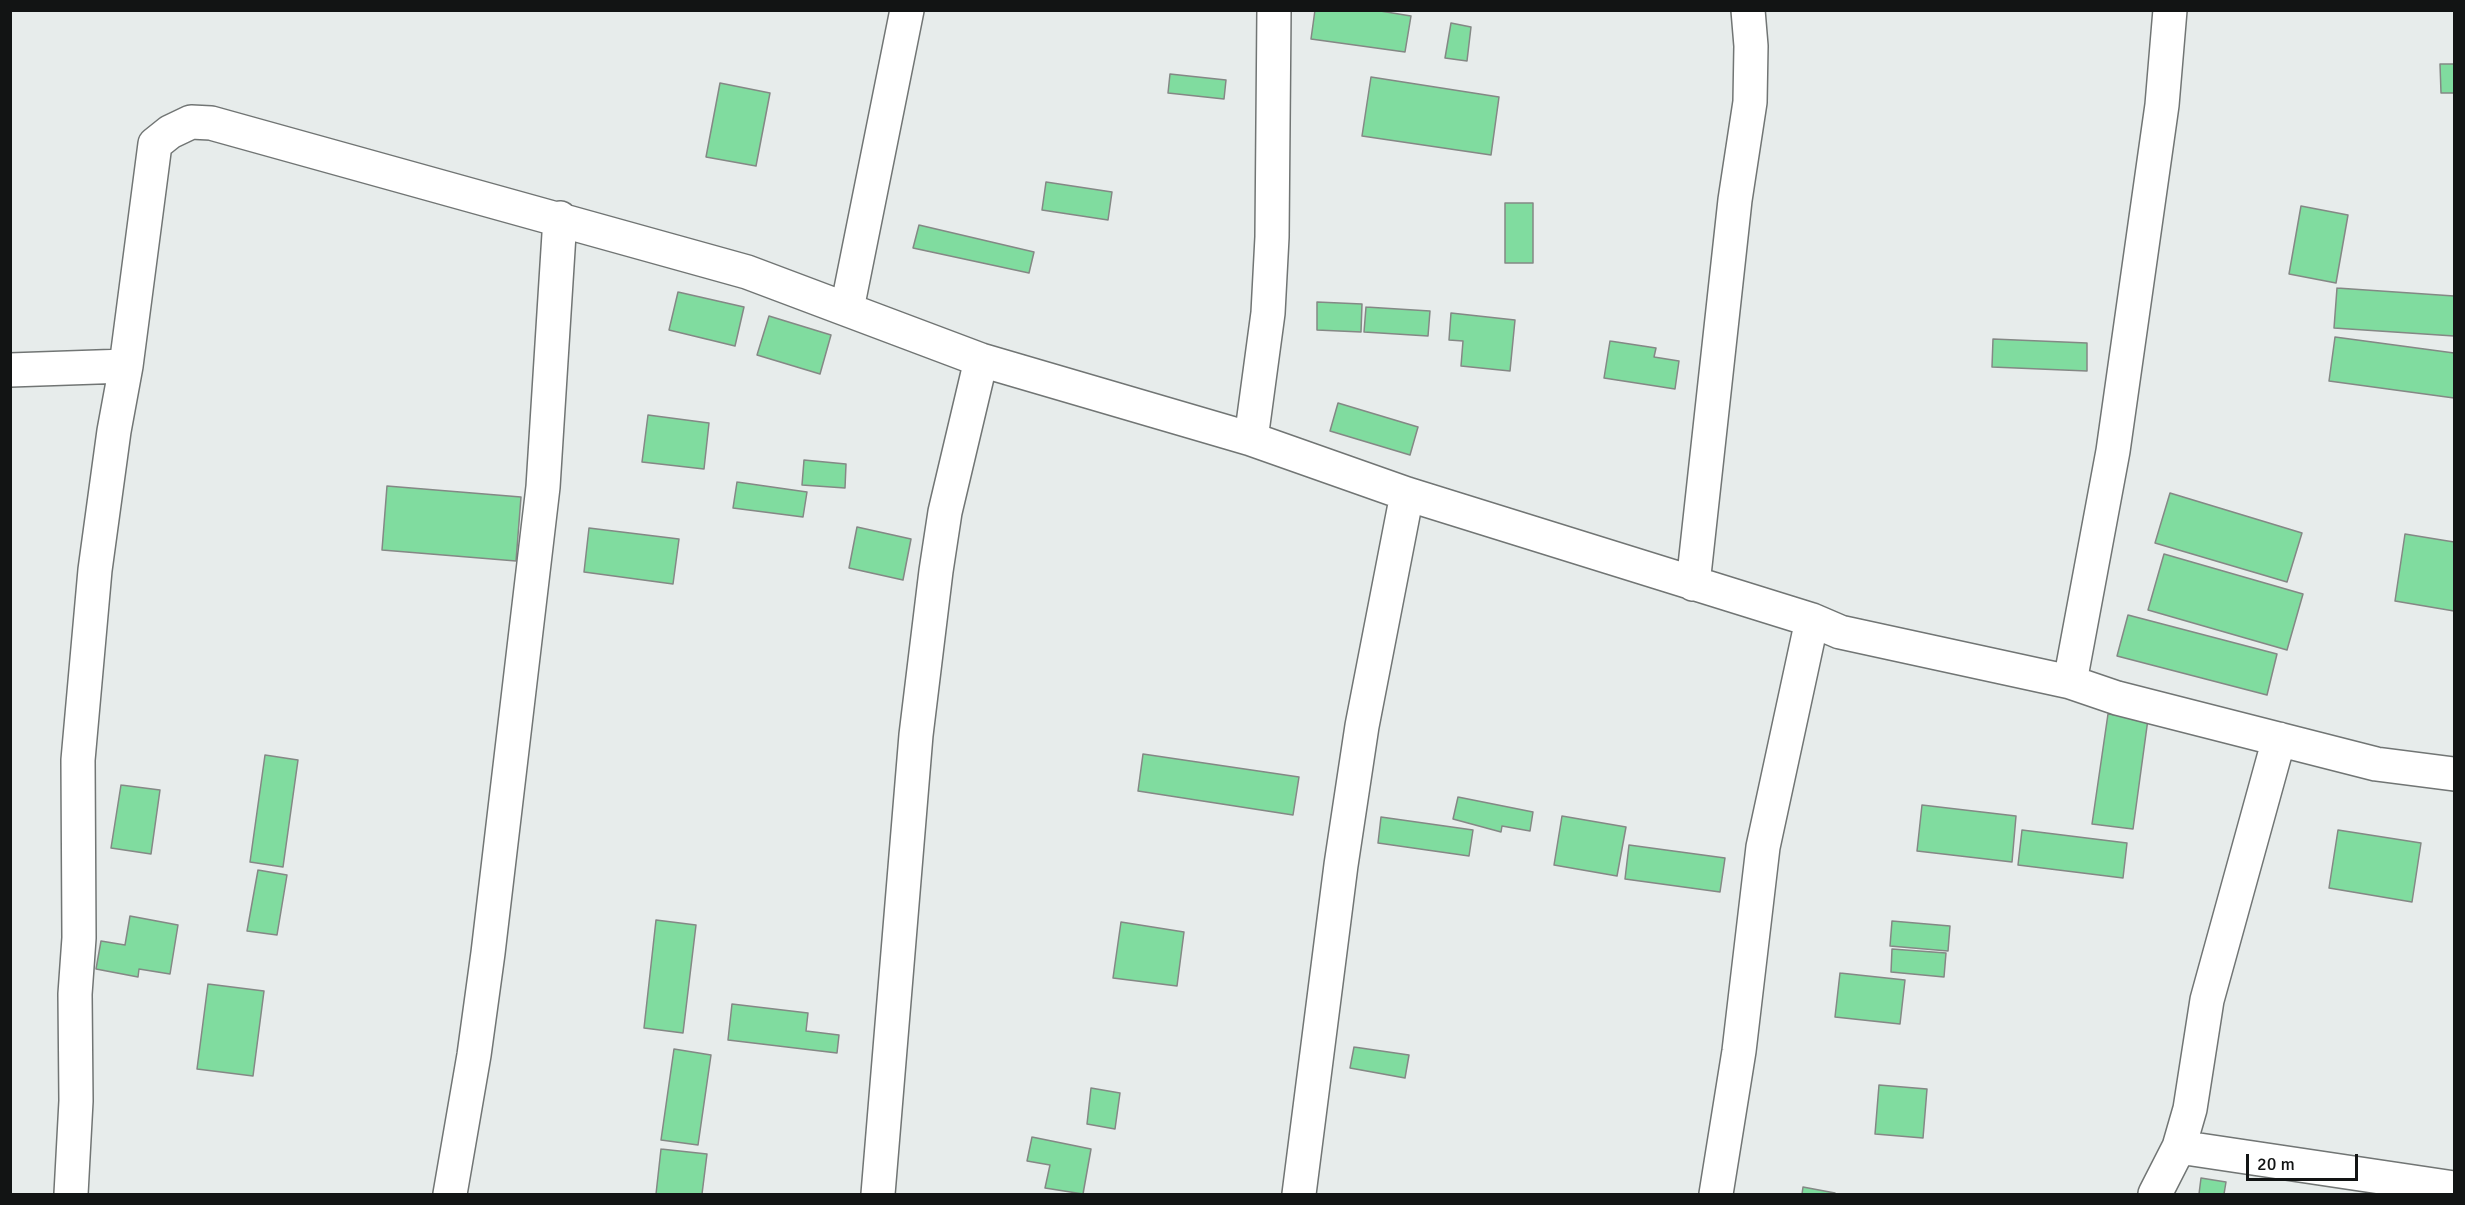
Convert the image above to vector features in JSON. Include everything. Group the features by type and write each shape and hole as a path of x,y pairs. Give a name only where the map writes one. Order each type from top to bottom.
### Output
{"street":[{"path":"847,309 907,10"},
{"path":"1251,439 1269,302 1274,10"},
{"path":"1693,584 1735,200 1750,102 1751,46 1748,10"},
{"path":"2070,682 2113,452 2160,117 2170,10"},
{"path":"71,1194 76,1113 75,994 79,938 78,760 95,570 114,431 126,366 155,144 170,132 190,122 211,123 560,218 747,272 981,360 1251,439 1407,494 1812,620 1840,632 2070,682 2117,698 2376,764 2454,774"},
{"path":"450,1194 474,1055 488,953 543,487 560,218"},
{"path":"878,1194 916,735 936,572 945,512 981,360"},
{"path":"10,370 126,366"},
{"path":"1299,1194 1359,749 1407,494"},
{"path":"1716,1194 1739,1051 1763,847 1812,620"},
{"path":"2155,1194 2179,1147 2190,1108 2207,1000 2279,740"},
{"path":"2179,1147 2454,1188"}],"building":[{"path":"1315,10 1374,10 1411,16 1405,52 1311,39"},
{"path":"1451,23 1471,27 1467,61 1445,58"},
{"path":"2440,64 2454,64 2454,93 2441,93"},
{"path":"1170,74 1226,80 1224,99 1168,93"},
{"path":"1371,77 1499,97 1491,155 1362,136"},
{"path":"720,83 770,93 756,166 706,157"},
{"path":"1046,182 1112,192 1108,220 1042,210"},
{"path":"1505,203 1533,203 1533,263 1505,263"},
{"path":"2301,206 2348,215 2336,283 2289,274"},
{"path":"919,225 1034,252 1029,273 913,248"},
{"path":"2337,288 2454,296 2454,336 2334,328"},
{"path":"678,292 744,307 735,346 669,330"},
{"path":"1317,302 1362,304 1361,332 1317,330"},
{"path":"1366,307 1430,311 1428,336 1364,332"},
{"path":"1451,313 1515,320 1510,371 1461,366 1463,341 1449,340"},
{"path":"769,316 831,335 820,374 757,355"},
{"path":"2335,337 2454,353 2454,398 2329,381"},
{"path":"1993,339 2087,343 2087,371 1992,367"},
{"path":"1610,341 1656,348 1654,357 1679,361 1675,389 1604,378"},
{"path":"1338,403 1418,427 1410,455 1330,431"},
{"path":"648,415 709,423 704,469 642,462"},
{"path":"804,460 846,464 845,488 802,485"},
{"path":"737,482 807,492 803,517 733,508"},
{"path":"387,486 521,497 516,561 382,550"},
{"path":"2170,493 2302,533 2287,582 2155,543"},
{"path":"857,527 911,539 903,580 849,568"},
{"path":"589,528 679,539 673,584 584,572"},
{"path":"2405,534 2454,542 2454,611 2395,601"},
{"path":"2164,554 2303,594 2287,650 2148,610"},
{"path":"2128,615 2277,654 2267,695 2117,656"},
{"path":"2108,714 2148,719 2133,829 2092,824"},
{"path":"1143,754 1299,777 1293,815 1138,791"},
{"path":"265,755 298,760 283,867 250,862"},
{"path":"121,785 160,790 151,854 111,848"},
{"path":"1458,797 1533,812 1530,831 1502,826 1501,832 1453,819"},
{"path":"1922,805 2016,816 2012,862 1917,851"},
{"path":"1562,816 1626,827 1617,876 1554,865"},
{"path":"1381,817 1473,830 1469,856 1378,843"},
{"path":"2022,830 2127,843 2123,878 2018,865"},
{"path":"2338,830 2421,843 2412,902 2329,888"},
{"path":"1629,845 1725,858 1720,892 1625,879"},
{"path":"258,870 287,875 277,935 247,931"},
{"path":"130,916 178,925 170,974 139,969 138,977 96,969 101,941 125,945"},
{"path":"656,920 696,925 683,1033 644,1028"},
{"path":"1892,921 1950,926 1948,951 1890,946"},
{"path":"1121,922 1184,932 1177,986 1113,978"},
{"path":"1892,949 1946,953 1944,977 1891,972"},
{"path":"1840,973 1905,980 1900,1024 1835,1017"},
{"path":"208,984 264,991 253,1076 197,1069"},
{"path":"732,1004 808,1013 806,1031 839,1035 837,1053 728,1040"},
{"path":"1354,1047 1409,1055 1405,1078 1350,1068"},
{"path":"674,1049 711,1055 698,1145 661,1140"},
{"path":"1879,1085 1927,1089 1923,1138 1875,1134"},
{"path":"1091,1088 1120,1093 1115,1129 1087,1124"},
{"path":"1032,1137 1091,1149 1083,1194 1045,1188 1050,1165 1027,1161"},
{"path":"661,1149 707,1154 702,1194 656,1194"},
{"path":"2201,1178 2226,1182 2224,1194 2199,1194"},
{"path":"1803,1187 1835,1193 1835,1194 1802,1194"}]}
